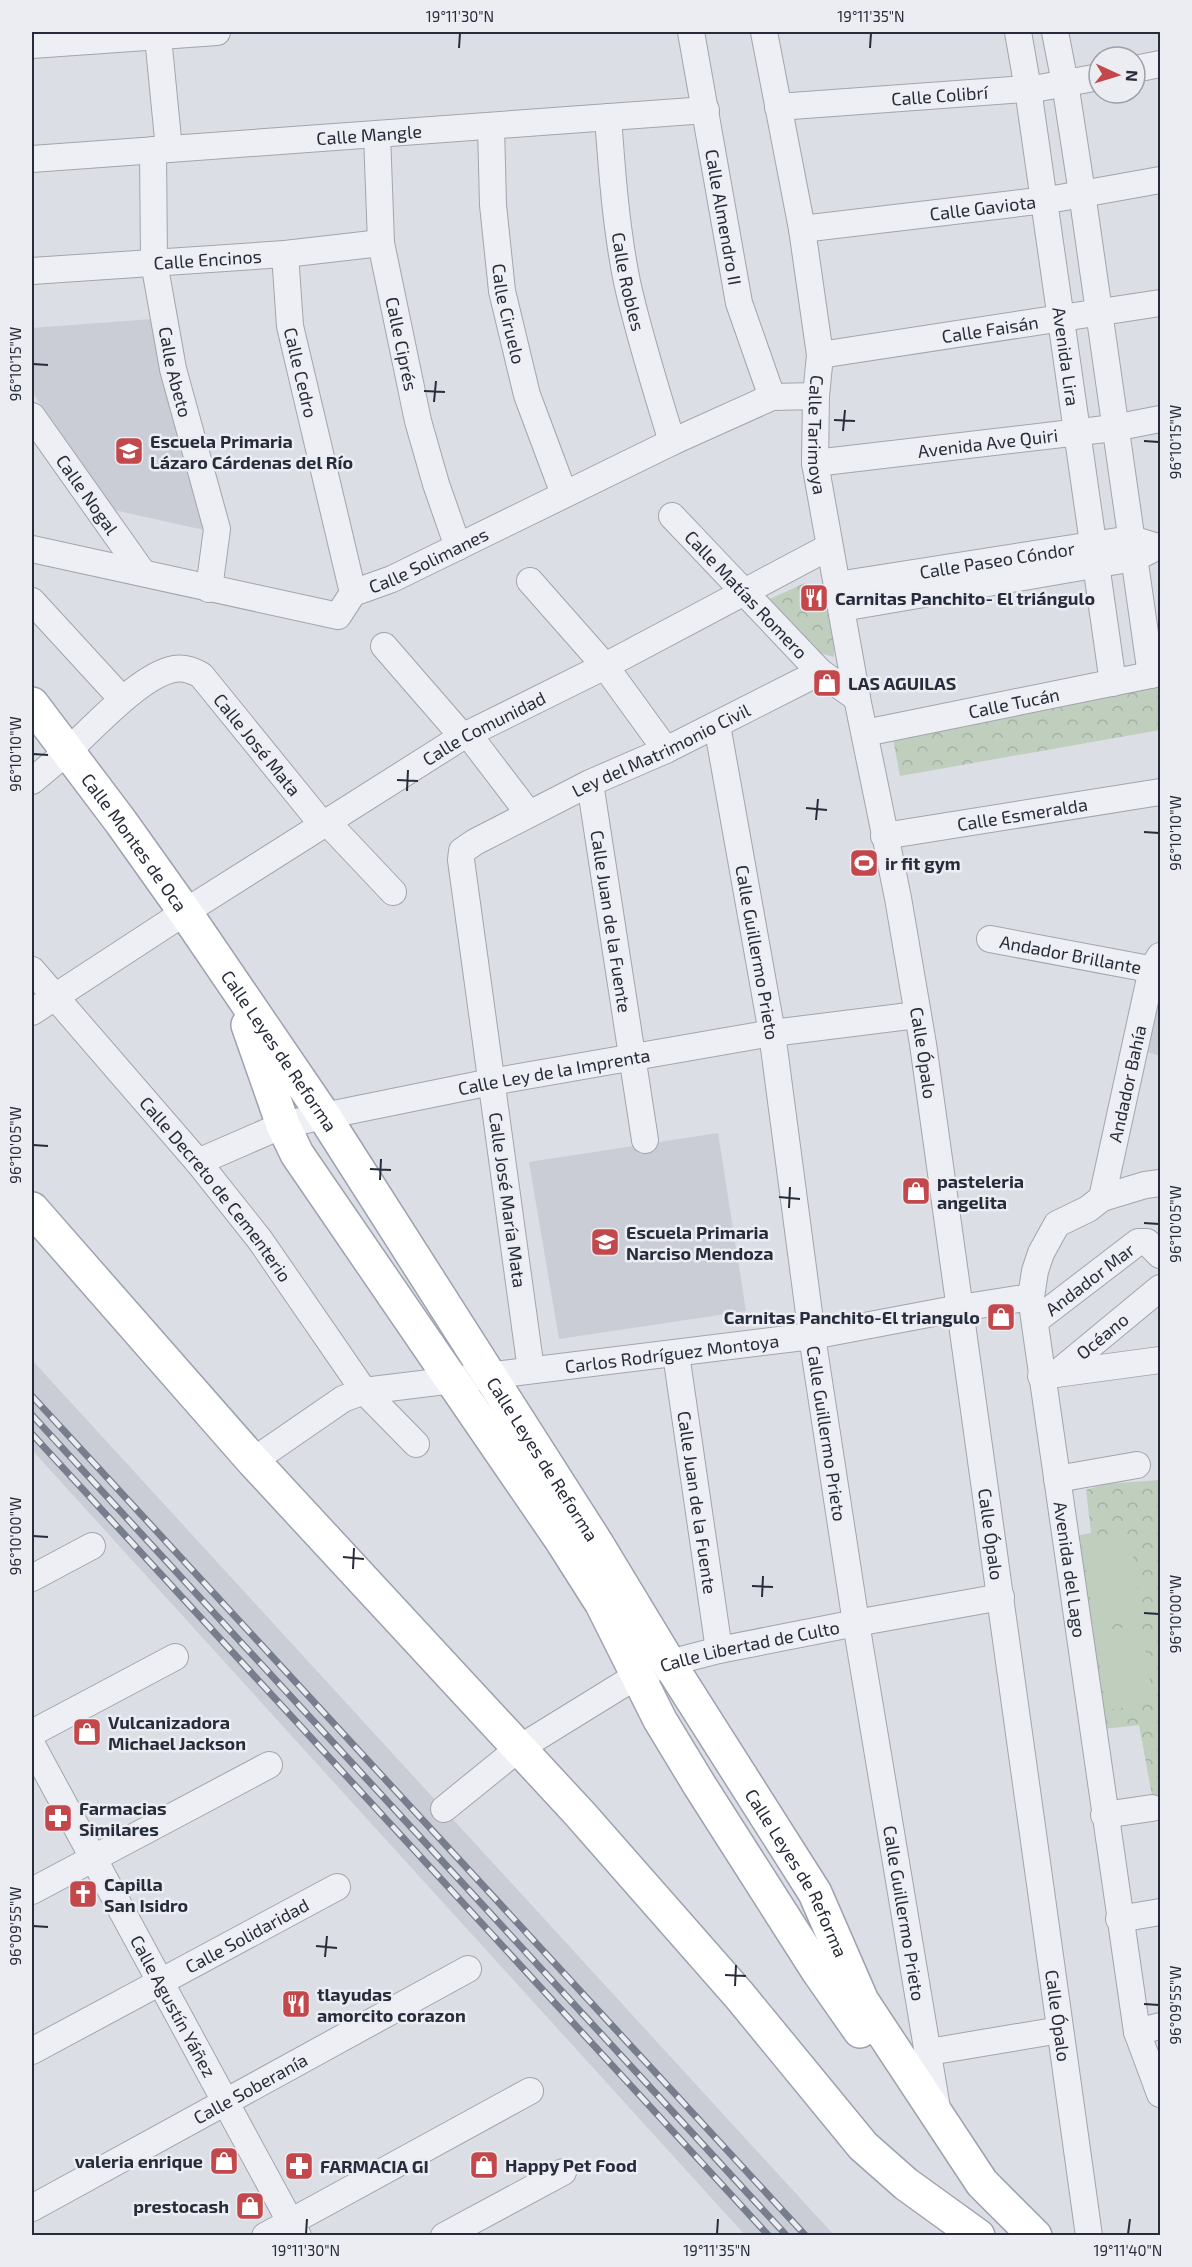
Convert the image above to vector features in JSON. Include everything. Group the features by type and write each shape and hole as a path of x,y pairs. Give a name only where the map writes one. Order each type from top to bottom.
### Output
{"main road":[{"name":"Calle Montes de Oca","path":"32,704 121,822 234,983"},
{"name":"Calle Leyes de Reforma","path":"234,983 324,1116 491,1377 815,1893 862,2001 999,2235"},
{"name":"Calle Leyes de Reforma","path":"234,983 283,1125 297,1154 590,1586 660,1720 818,1971 937,2128 982,2183 1035,2235"},
{"path":"32,1209 253,1461 580,1814 739,1995 863,2146 906,2184 978,2235"}],"street":[{"path":"32,45 68,37 217,32"},
{"name":"Calle Almendro II","path":"691,32 739,303 772,397"},
{"name":"Calle Tarimoya","path":"764,32 802,229 820,354 816,396 815,463 884,836"},
{"name":"Avenida Lira","path":"1018,32 1113,683"},
{"path":"1055,32 1082,193 1133,549 1156,674"},
{"name":"Calle Abeto","path":"171,34 154,262 173,369 217,529 210,589"},
{"name":"Calle Colibrí","path":"778,107 1028,89 1087,79"},
{"name":"Calle Mangle","path":"32,159 706,110"},
{"name":"Calle Robles","path":"608,117 614,194 627,280 643,348 672,442"},
{"name":"Calle Ciruelo","path":"490,126 493,205 501,291 527,395 564,494"},
{"name":"Calle Ciprés","path":"377,134 381,243 418,421 436,484 458,547"},
{"name":"Calle Gaviota","path":"802,229 1044,200 1161,180"},
{"name":"Calle Encinos","path":"32,271 285,254 381,243"},
{"name":"Calle Cedro","path":"285,254 290,326 353,593"},
{"name":"Calle Faisán","path":"820,354 1161,303"},
{"name":"Calle Solimanes","path":"32,549 338,616 353,593 392,579 672,442 772,397 816,396"},
{"name":"Calle Nogal","path":"32,416 143,573"},
{"name":"Avenida Ave Quiri","path":"815,463 1114,428 1161,419"},
{"name":"Calle Matías Romero","path":"672,516 820,672"},
{"name":"Calle Paseo Cóndor","path":"839,596 1159,546"},
{"name":"Calle Comunidad","path":"32,1012 184,912 465,736 605,666 829,547"},
{"path":"530,581 605,666 666,750"},
{"path":"32,601 122,699 32,781"},
{"path":"384,646 465,736 529,814"},
{"name":"Calle José Mata","path":"122,699 163,672 191,669 201,675 324,823"},
{"path":"820,672 857,698"},
{"name":"Ley del Matrimonio Civil","path":"462,851 475,842 590,783 666,750 820,672"},
{"name":"Calle Tucán","path":"865,733 1156,674"},
{"name":"Calle Guillermo Prieto","path":"717,724 772,1033 812,1336 856,1623 929,2052 937,2128"},
{"name":"Calle Juan de la Fuente","path":"590,783 645,1140"},
{"name":"Calle Esmeralda","path":"884,836 1161,792"},
{"path":"324,823 393,891"},
{"name":"Calle Ópalo","path":"884,836 898,898 917,1015 960,1308 1089,2235"},
{"name":"Calle José María Mata","path":"462,851 461,860 531,1370"},
{"name":"Andador Brillante","path":"990,939 1158,965"},
{"name":"Andador Bahía","path":"1102,1198 1158,965"},
{"name":"Calle Decreto de Cementerio","path":"32,969 198,1162 260,1240 364,1391 416,1444"},
{"name":"Calle Ley de la Imprenta","path":"198,1162 283,1125 324,1116 491,1082 772,1033 917,1015"},
{"name":"Avenida del Lago","path":"1161,1183 1144,1185 1102,1198 1088,1209 1058,1224 1041,1253 1035,1271 1033,1309 1049,1375 1057,1479 1119,1919 1149,2029 1161,2094"},
{"name":"Andador Mar","path":"1033,1309 1138,1242 1154,1248"},
{"name":"Océano","path":"1049,1375 1161,1288"},
{"name":"Carlos Rodríguez Montoya","path":"253,1461 343,1399 364,1391 812,1336 960,1308 1033,1309"},
{"name":"Calle Juan de la Fuente","path":"676,1354 718,1650"},
{"path":"1049,1375 1161,1360"},
{"path":"1057,1479 1137,1465"},
{"path":"32,1578 92,1546"},
{"name":"Calle Libertad de Culto","path":"444,1809 518,1749 638,1675 669,1663 718,1650 1001,1597"},
{"path":"32,1733 175,1657"},
{"name":"Calle Agustín Yáñez","path":"32,1745 295,2228"},
{"path":"32,1891 269,1765"},
{"path":"1104,1815 1152,1808"},
{"name":"Calle Solidaridad","path":"32,2050 337,1887"},
{"path":"1119,1919 1161,1912"},
{"name":"Calle Soberanía","path":"32,2208 468,1968"},
{"path":"929,2052 1060,2030"},
{"path":"265,2235 295,2228 530,2091"},
{"path":"444,2235 563,2172"}],"shaded area":[{"name":"Escuela Primaria Lázaro Cárdenas del Río","path":"152,319 204,530 114,510 32,392 32,328"},
{"path":"1160,988 1160,1056 1138,1049"},
{"name":"Escuela Primaria Narciso Mendoza","path":"718,1133 746,1311 559,1339 529,1162"},
{"path":"32,1360 834,2235 745,2235 32,1450"}],"green space":[{"path":"805,583 826,610 837,618 834,657 815,652 763,602"},
{"path":"1160,681 1160,730 900,776 890,723"},
{"path":"1160,1480 1160,1805 1154,1806 1139,1725 1103,1729 1075,1536 1091,1533 1086,1490 1104,1484"},
{"path":"1130,1534 1141,1615 1094,1622 1082,1541"},
{"path":"1142,1625 1153,1703 1106,1710 1095,1632"}],"railway":[{"path":"32,1396 806,2236"},
{"path":"32,1415 787,2236"},
{"path":"32,1434 769,2236"}],"place":[{"name":"Escuela Primaria Lázaro Cárdenas del Río","path":"129,451"},
{"name":"Carnitas Panchito- El triángulo","path":"814,598"},
{"name":"LAS AGUILAS","path":"827,683"},
{"name":"ir fit gym","path":"864,863"},
{"name":"pasteleria angelita","path":"916,1191"},
{"name":"Escuela Primaria Narciso Mendoza","path":"605,1242"},
{"name":"Carnitas Panchito-El triangulo","path":"1001,1317"},
{"name":"Vulcanizadora Michael Jackson","path":"87,1732"},
{"name":"Farmacias Similares","path":"58,1818"},
{"name":"Capilla San Isidro","path":"83,1894"},
{"name":"tlayudas amorcito corazon","path":"296,2004"},
{"name":"valeria enrique","path":"224,2161"},
{"name":"Happy Pet Food","path":"484,2165"},
{"name":"FARMACIA GI","path":"299,2166"},
{"name":"prestocash","path":"250,2206"}]}
